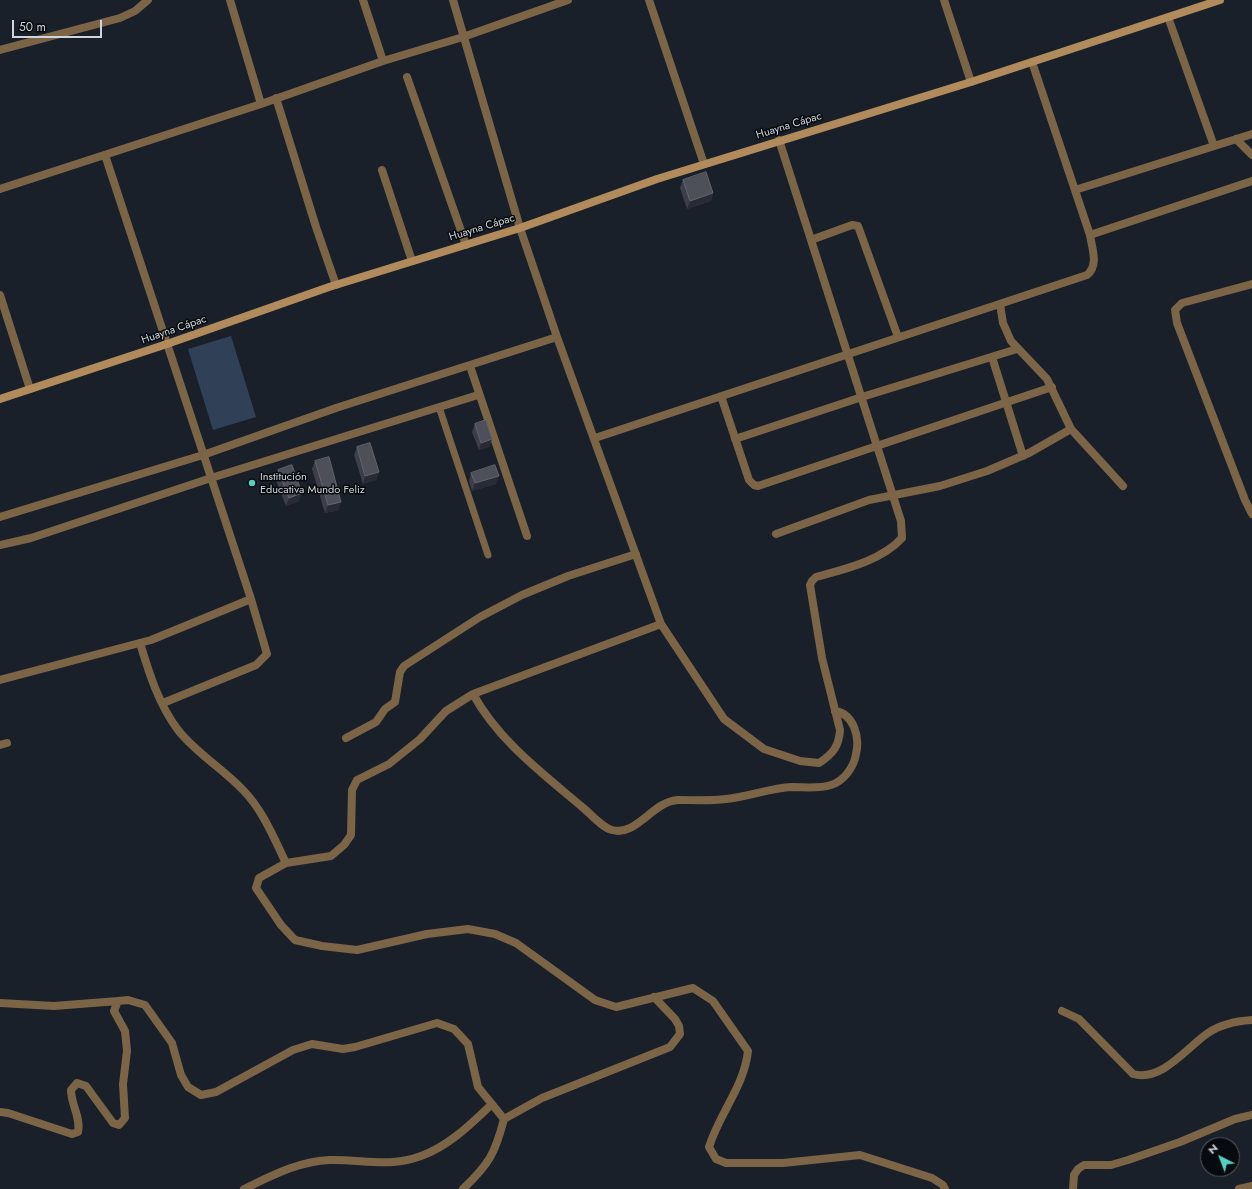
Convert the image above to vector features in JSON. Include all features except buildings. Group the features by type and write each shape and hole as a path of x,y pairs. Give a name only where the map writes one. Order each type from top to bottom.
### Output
{"street":[{"path":"0,50 120,18 135,12 148,0"},
{"path":"230,0 261,104"},
{"path":"363,0 383,61"},
{"path":"453,0 520,228 557,337 595,438 660,624 724,719 764,749 800,761 819,764 834,751 839,740 840,730 822,658 810,585 816,577 851,567 894,546 902,538 901,521 778,140"},
{"path":"0,189 261,104 383,61 464,36 568,0"},
{"path":"649,0 704,164"},
{"path":"944,0 972,82"},
{"name":"Huayna Cápac","path":"0,399 167,344 336,285 520,228 704,164 778,140 972,82 1220,0"},
{"path":"1168,17 1214,146"},
{"path":"595,438 1087,275 1093,270 1094,263 1090,236 1032,62"},
{"path":"407,77 466,245"},
{"path":"276,98 316,227 336,285"},
{"path":"1074,190 1252,134"},
{"path":"1236,139 1252,155"},
{"path":"105,155 251,599 267,654 256,665 163,703"},
{"path":"382,170 412,261"},
{"path":"1090,236 1252,181"},
{"path":"811,240 852,225 858,226 898,337"},
{"path":"1252,284 1182,303 1175,310 1177,323 1245,500 1252,514"},
{"path":"0,295 30,389"},
{"path":"1000,304 1004,328 1017,349 1042,372 1052,387 1071,429 1123,486"},
{"path":"0,517 203,455 336,408 557,337"},
{"path":"735,439 862,397 1017,349"},
{"path":"992,357 1023,456"},
{"path":"470,366 478,395 527,536"},
{"path":"720,396 749,480 754,485 758,486 1052,387"},
{"path":"0,545 32,538 211,478 478,395"},
{"path":"776,534 869,500 893,494 940,486 964,479 1023,456 1071,429"},
{"path":"346,738 376,722 385,708 395,702 400,672 404,666 453,634 480,617 522,595 568,576 636,554"},
{"path":"0,680 140,643 251,599"},
{"path":"660,624 474,694 446,711 420,739 388,764 357,780 352,790 351,835 344,845 331,856 286,863 259,878 256,888 281,925 295,940 356,950 427,934 468,929 495,934 516,943 595,1000 616,1007 693,988 713,1002 748,1052 747,1068 743,1078 714,1132 709,1147 716,1159 726,1163 757,1164 810,1161 860,1155 932,1178 944,1187"},
{"path":"140,643 150,676 171,720 184,737 244,790 262,817 286,863"},
{"path":"474,694 487,717 504,736 548,778 608,828 617,831 628,829 668,801 726,799 791,787 810,788 831,785 837,782 852,766 856,755 857,742 851,720 845,714 835,710"},
{"path":"463,1189 483,1169 493,1155 504,1119 542,1098 670,1046 680,1034 679,1026 654,997"},
{"path":"0,1003 54,1006 128,1000 145,1005 172,1043 181,1075 188,1087 201,1095 216,1092 293,1050 312,1044 343,1049 355,1047 437,1023 454,1029 468,1044 478,1087 504,1119"},
{"path":"0,1112 8,1112 72,1134 78,1132 80,1123 71,1099 71,1090 77,1083 86,1086 113,1123 119,1125 125,1118 122,1084 127,1051 126,1031 114,1011 118,1001"},
{"path":"1062,1011 1079,1019 1133,1074 1143,1077 1167,1067 1209,1032 1234,1021 1252,1020"},
{"path":"244,1189 274,1174 306,1163 330,1160 384,1163 398,1162 421,1156 446,1143 492,1104"},
{"path":"1073,1189 1074,1175 1078,1169 1084,1165 1111,1165 1128,1160 1180,1142 1235,1119 1252,1115"},
{"path":"1239,1189 1252,1186"},
{"path":"934,1189 944,1187"}],"lane":[{"path":"439,407 488,555"}],"shaded area":[{"path":"231,336 256,417 213,430 188,349"}],"place":[{"name":"Institución Educativa Mundo Feliz","path":"252,483"}]}
